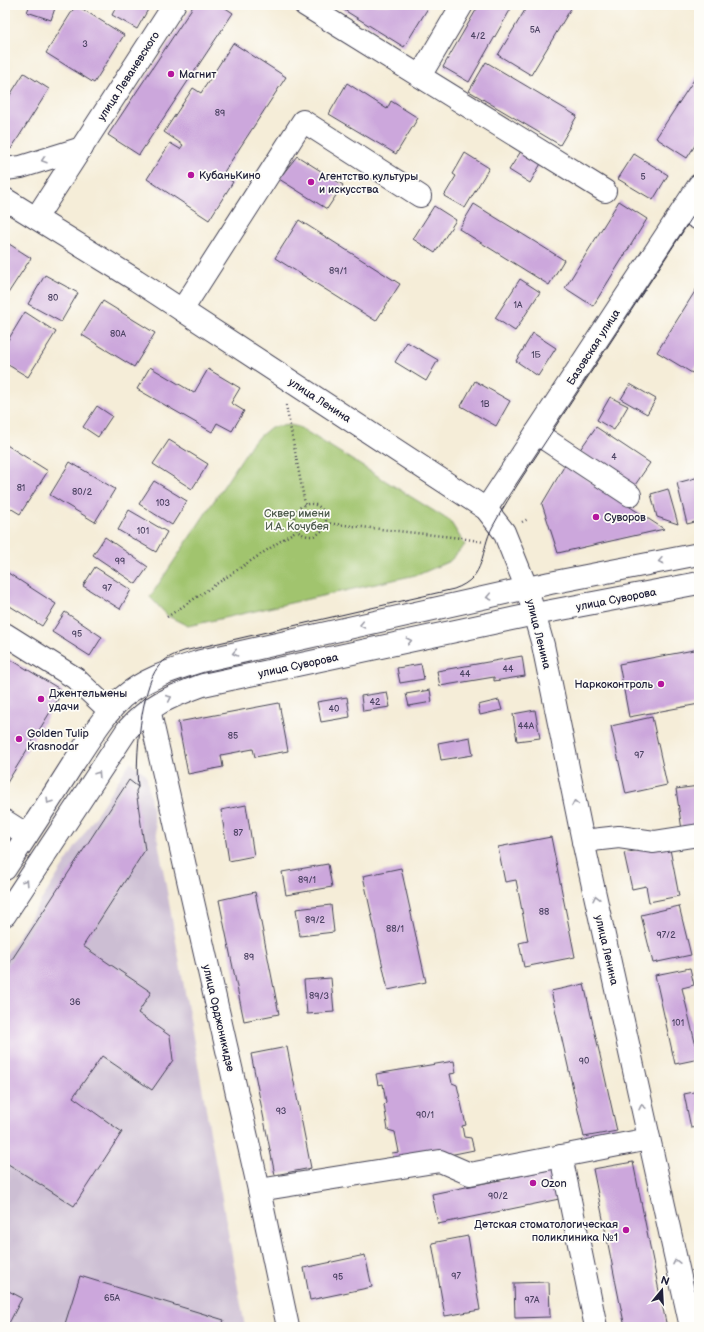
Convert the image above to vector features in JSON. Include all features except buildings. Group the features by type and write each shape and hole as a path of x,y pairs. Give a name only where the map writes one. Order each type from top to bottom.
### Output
{"main road":[{"name":"улица Леваневского","path":"36,218 174,5"},
{"path":"305,5 605,191"},
{"path":"420,76 462,5"},
{"path":"182,310 303,121 420,196"},
{"path":"5,169 21,167 82,148"},
{"name":"Базовская улица","path":"486,509 536,433 691,215 699,185"},
{"name":"улица Ленина","path":"5,199 182,310 486,509 504,532 527,589 543,645 583,841 690,1327"},
{"path":"536,433 630,495"},
{"path":"5,869 93,734 110,711 123,698 151,679 201,661 527,589 699,554"},
{"name":"улица Суворова","path":"5,915 127,730 142,714 170,697 203,685 535,614 699,583"},
{"path":"5,634 75,678 110,711"},
{"name":"улица Орджоникидзе","path":"149,709 259,1190 288,1327"},
{"path":"5,821 27,835"},
{"path":"583,841 619,837 654,842 699,835"},
{"path":"259,1190 440,1161 470,1174 649,1139"},
{"path":"561,1156 596,1327"}],"path":[{"path":"286,404 305,504"},
{"path":"305,504 311,504 320,508 324,512 326,523 321,532 311,537 301,534 294,526 294,515 300,506 305,504"},
{"path":"326,523 461,538 484,542"},
{"path":"166,617 297,530"}],"shaded area":[{"path":"130,762 146,774 245,1327 5,1327 5,957"}],"green space":[{"name":"Сквер имени И.А. Кочубея","path":"290,425 299,427 450,521 465,545 450,561 420,574 188,626 168,616 150,597 253,442 271,427"}],"tram line":[{"path":"138,787 137,760 143,707 152,677 158,667 166,659 184,651 454,589 465,584 472,578 478,570 489,535 496,520 523,476 699,207"}],"place":[{"name":"Магнит","path":"171,74"},
{"name":"КубаньКино","path":"191,175"},
{"name":"Агентство культуры и искусства","path":"311,182"},
{"name":"Суворов","path":"596,517"},
{"name":"Наркоконтроль","path":"661,684"},
{"name":"Джентельмены удачи","path":"41,699"},
{"name":"Golden Tulip Krasnodar","path":"19,739"},
{"name":"Ozon","path":"533,1183"},
{"name":"Детская стоматологическая поликлиника №1","path":"626,1230"}]}
